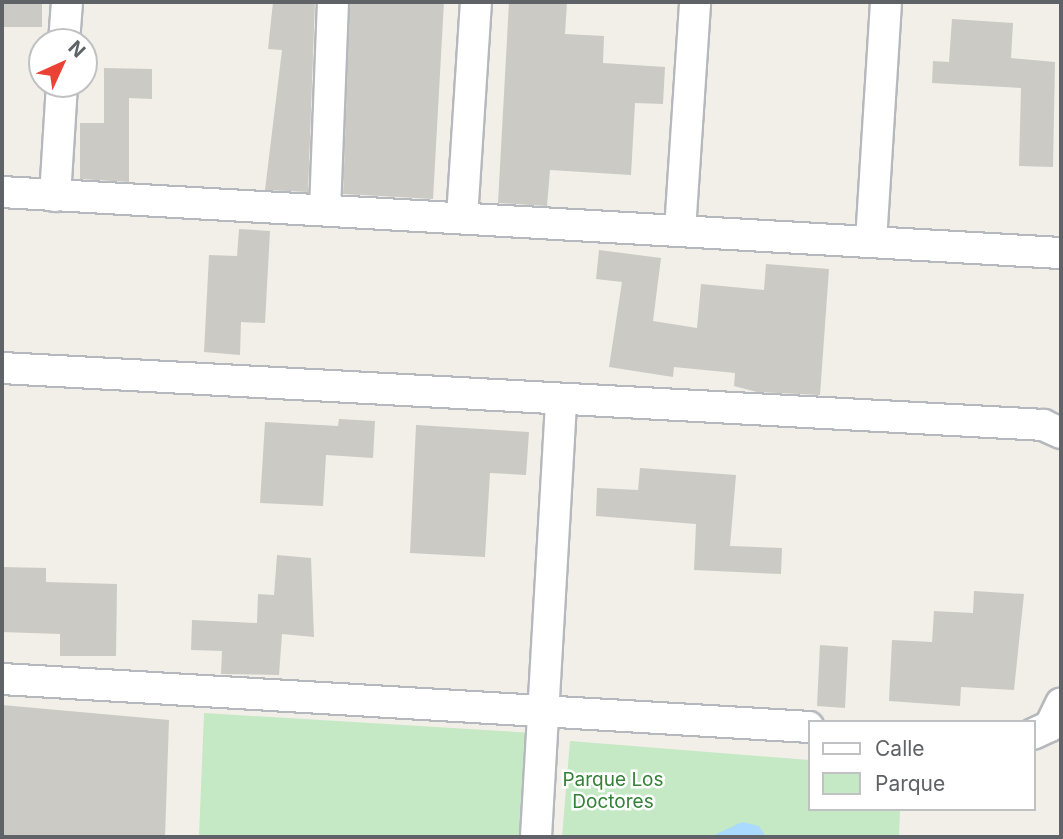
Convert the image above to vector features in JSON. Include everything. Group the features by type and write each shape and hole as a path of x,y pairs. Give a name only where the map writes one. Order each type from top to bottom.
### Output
{"street":[{"path":"65,28 67,2"},
{"path":"325,210 333,2"},
{"path":"462,218 476,2"},
{"path":"680,230 695,2"},
{"path":"871,241 886,2"},
{"path":"55,196 61,98"},
{"path":"2,192 1061,253"},
{"path":"2,368 1043,425 1061,433"},
{"path":"536,837 561,400"},
{"path":"2,679 808,727"},
{"path":"1035,733 1050,726 1061,703"}],"green space":[{"path":"204,713 534,733 526,837 199,837"},
{"name":"Parque Los Doctores","path":"570,741 808,760 808,811 900,811 899,837 562,837"}],"water":[{"path":"742,822 759,826 766,837 710,837"}],"building":[{"path":"2,2 42,2 42,27 2,27"},
{"path":"273,2 315,2 308,192 265,190 282,50 268,49"},
{"path":"350,2 444,2 433,199 343,194"},
{"path":"509,2 567,2 565,34 604,36 603,63 665,67 663,104 635,103 631,175 550,170 547,206 498,203"},
{"path":"952,19 1013,23 1011,58 1055,62 1053,167 1019,166 1021,88 932,83 933,61 949,62"},
{"path":"104,68 152,69 152,99 129,98 129,182 80,179 80,123 104,123"},
{"path":"239,229 270,231 265,323 241,322 240,355 204,352 209,255 237,256"},
{"path":"599,250 661,258 653,321 697,328 701,284 764,290 766,264 829,269 820,395 757,392 734,386 735,373 674,367 673,377 609,367 622,282 596,279"},
{"path":"339,419 375,421 373,458 326,455 323,506 260,503 265,422 338,426"},
{"path":"416,425 529,432 526,475 490,473 485,557 410,553"},
{"path":"640,468 736,475 730,546 782,548 781,574 694,570 696,524 596,516 597,488 638,490"},
{"path":"277,555 311,558 314,637 282,634 279,675 221,674 222,651 191,650 192,620 257,623 258,594 274,595"},
{"path":"2,567 46,568 46,582 117,584 116,656 60,656 60,634 2,632"},
{"path":"974,591 1024,594 1014,690 961,687 960,706 889,701 892,640 932,642 934,611 973,613"},
{"path":"820,645 848,647 845,708 817,706"},
{"path":"2,705 169,720 165,837 2,837"}]}
